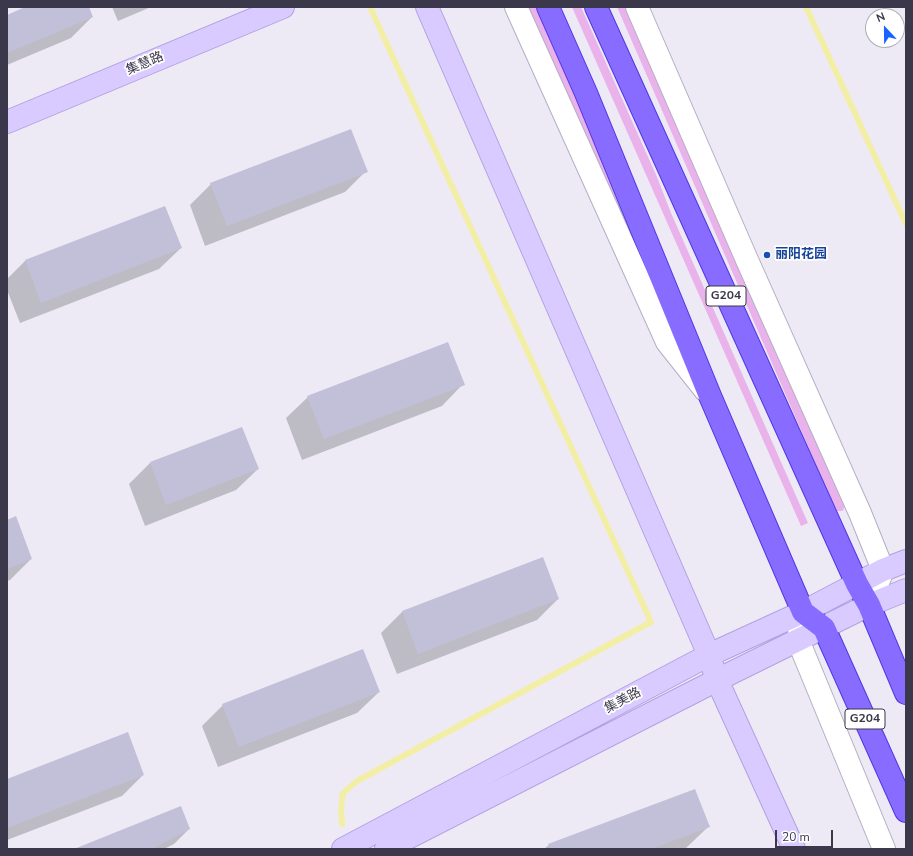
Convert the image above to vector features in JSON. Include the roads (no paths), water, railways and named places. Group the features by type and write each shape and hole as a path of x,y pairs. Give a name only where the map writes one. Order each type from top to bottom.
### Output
{"highway":[{"name":"G204","path":"548,7 589,101 710,396 803,612 824,628 906,811"},
{"name":"G204","path":"596,7 857,584 869,605 906,693"}],"main road":[{"name":"集慧路","path":"7,122 283,7"},
{"path":"427,7 709,655 717,680 794,849"},
{"name":"集美路","path":"343,849 709,655 803,612 883,570 906,561"},
{"name":"集美路","path":"386,849 717,680 869,605 906,590"}],"street":[{"path":"516,7 667,342 710,396"},
{"path":"637,7 747,260 860,513 883,570 869,605"},
{"path":"803,612 798,640 884,849"}],"waterway":[{"path":"342,824 341,809 343,793 357,781 651,622 370,7"},
{"path":"806,7 906,224"}],"place":[{"name":"丽阳花园","path":"767,255"}]}
